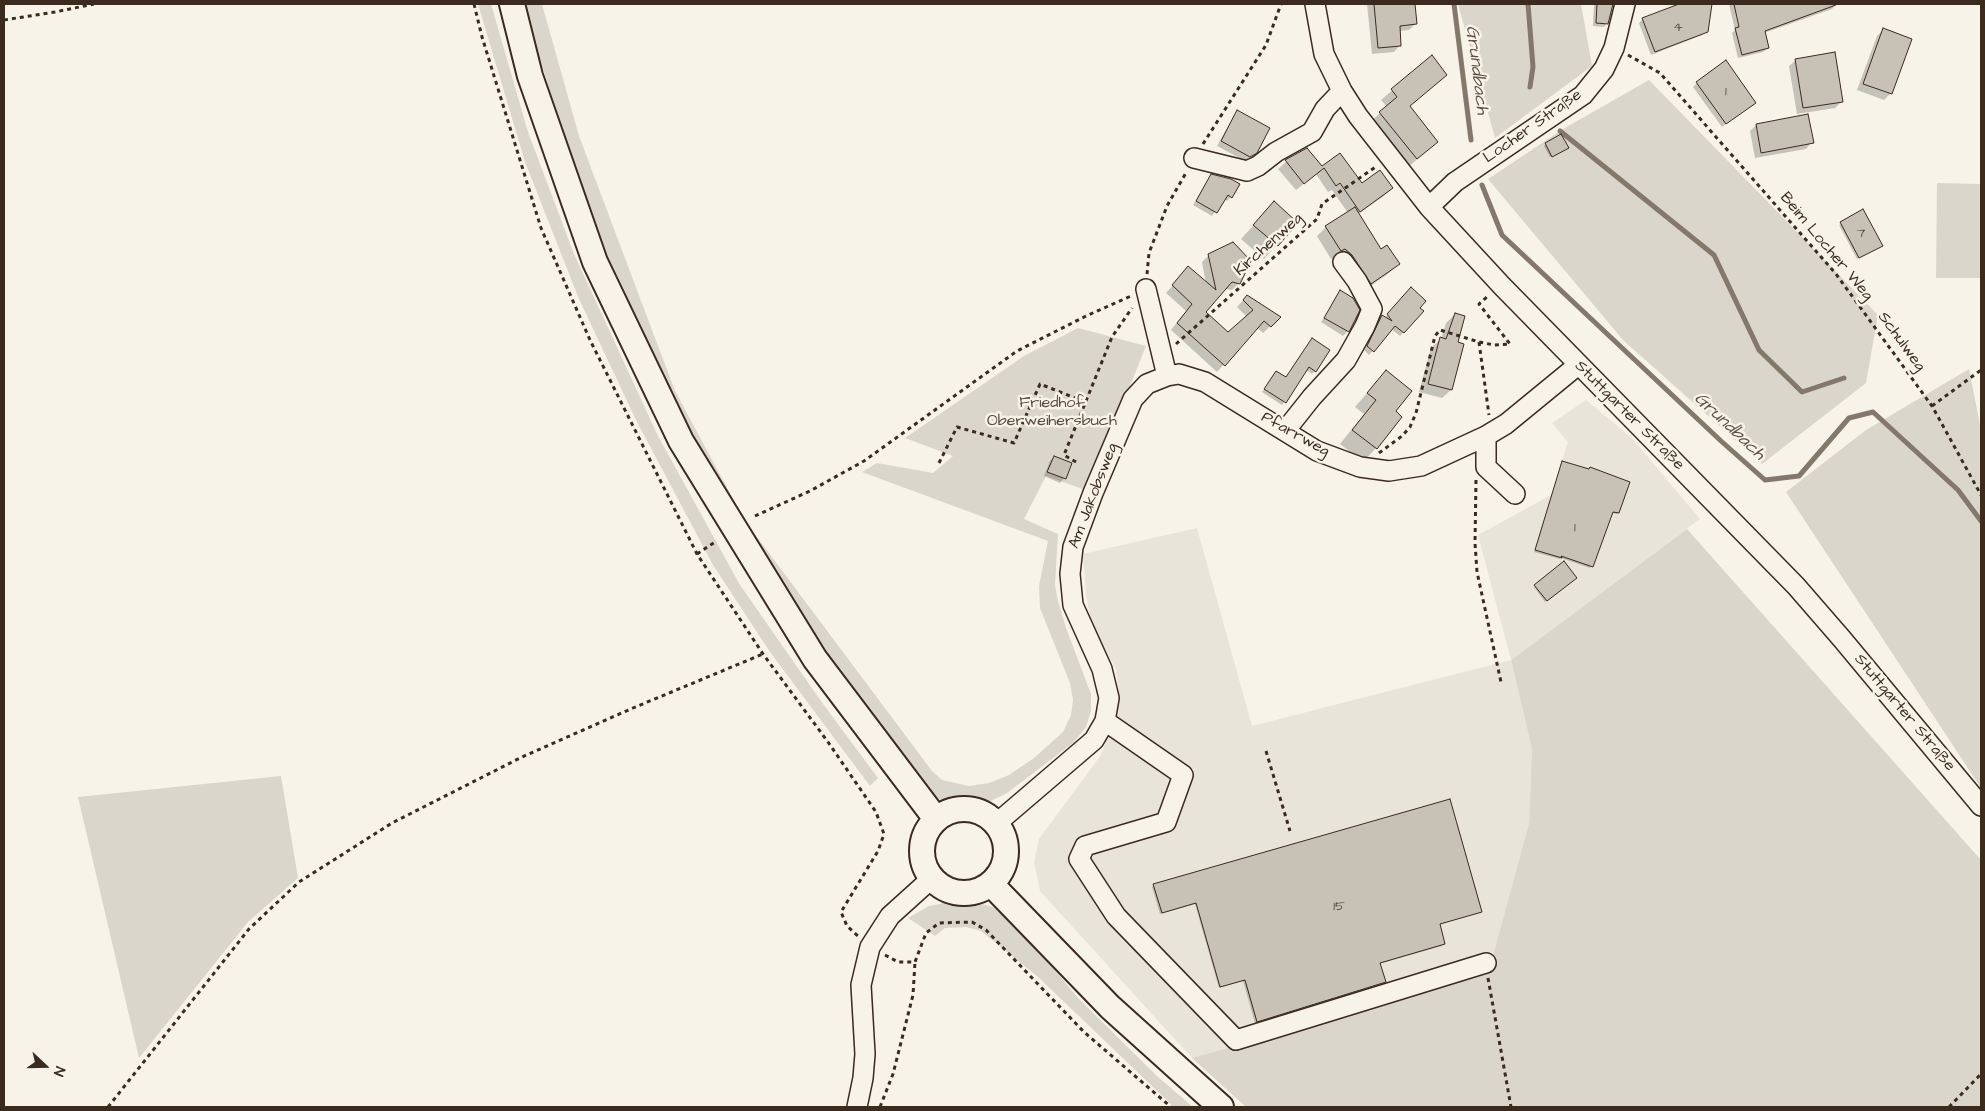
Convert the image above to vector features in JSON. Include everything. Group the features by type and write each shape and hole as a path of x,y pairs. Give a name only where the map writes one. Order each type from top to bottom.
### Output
{"main road":[{"path":"512,4 530,76 595,262 681,441 814,659 936,819"},
{"path":"968,809 984,814 997,823 1004,836 1006,856 1000,874 991,884 977,892 960,894 944,889 931,879 924,867 923,841 928,829 936,819 952,811 968,809"},
{"path":"991,884 1110,1007 1221,1107"}],"street":[{"name":"Stuttgarter Straße","path":"1315,4 1324,54 1342,90 1358,116 1429,207 1578,365 1796,586 1842,638 1981,806"},
{"name":"Locher Straße","path":"1429,207 1455,182 1583,95 1604,69 1614,48 1625,4"},
{"path":"1194,158 1247,171 1258,166 1276,152 1312,132 1325,109 1342,90"},
{"path":"1285,431 1312,397 1346,360 1372,309 1357,281 1343,262"},
{"path":"1146,289 1167,376"},
{"name":"Pfarrweg","path":"1167,376 1179,374 1205,382 1317,451 1360,467 1389,471 1421,466 1489,435 1506,424 1578,365"},
{"name":"Am Jakobsweg","path":"997,823 1094,740 1105,722 1109,698 1102,670 1073,605 1070,574 1073,547 1093,493 1133,399 1147,384 1167,376"},
{"path":"1489,435 1486,467 1515,494"},
{"path":"1105,722 1183,775 1166,822 1085,846 1079,859 1116,916 1236,1040 1486,963"},
{"path":"857,1107 863,1078 865,1054 861,985 870,947 890,916 931,879"}],"path":[{"path":"4,20 94,4"},
{"path":"474,4 482,36 541,228 590,340 697,554 763,654 828,742 876,812 884,834 878,851 841,912 846,926 870,947 898,962 915,962"},
{"name":"Schulweg","path":"1622,52 1660,73 1836,274 1932,406 1981,495"},
{"name":"Kirchenweg","path":"1162,356 1317,219 1322,204 1391,157"},
{"path":"1360,467 1402,436 1410,427 1416,413 1435,336 1440,330 1494,345 1510,344 1479,304 1502,286"},
{"path":"1076,462 1064,455 1085,402 1112,337 1146,289"},
{"path":"755,516 810,492 864,461 906,433 1017,351 1086,316 1146,289"},
{"path":"1479,342 1489,435"},
{"path":"1932,406 1981,370"},
{"path":"939,463 957,427 1014,443 1040,384 1085,402"},
{"path":"1476,479 1475,543 1477,572 1501,682"},
{"path":"697,554 714,542"},
{"path":"108,1107 249,929 299,882 392,823 522,757 763,654"},
{"path":"1266,751 1290,831"},
{"path":"880,1107 893,1074 913,995 915,962 926,933 939,923 972,922 986,930 1084,1032 1171,1107"},
{"path":"1486,963 1511,1107"},
{"path":"1950,1107 1981,1074"}],"shaded area":[{"path":"1586,400 1632,438 1700,519 1511,660 1478,535 1551,495 1568,442 1552,423"},
{"path":"1197,528 1252,726 1511,660 1532,749 1529,823 1488,974 1192,1058 1040,891 1034,862 1039,839 1101,755 1117,712 1119,694 1116,669 1091,623 1086,594 1083,554"}],"green space":[{"path":"478,4 491,4 528,132 574,254 658,436 740,585 823,704 878,778 870,786 770,652 713,565 636,420 579,299 525,162"},
{"name":"Friedhof Oberweihersbuch","path":"523,4 542,4 579,136 675,391 745,521 932,771 942,780 969,786 989,783 1009,775 1034,758 1063,732 1071,715 1073,700 1070,683 1040,608 1039,586 1048,541 862,472 877,463 933,473 953,456 905,438 1024,356 1078,328 1146,346 1088,491 1046,476 1024,519 1058,534 1055,585 1066,628 1091,694 1091,711 1086,727 1073,743 1007,793 985,804 967,808 953,805 932,796 832,674 677,426 587,210"},
{"path":"1458,4 1581,4 1592,66 1495,138"},
{"path":"1649,80 1878,315 1866,383 1762,464 1623,340 1488,179 1563,129"},
{"path":"1937,183 1981,184 1981,278 1936,278"},
{"path":"1969,369 1981,430 1981,788 1786,492 1866,430"},
{"path":"1687,529 1981,860 1981,1107 1246,1107 1192,1058 1488,974 1529,823 1532,749 1511,660"},
{"path":"281,776 298,878 248,922 139,1058 78,797"},
{"path":"955,901 971,901 993,907 1028,938 1079,999 1157,1076 1193,1107 1174,1107 1038,977 981,931 966,927 945,928 935,936 908,918 929,906"}],"building":[{"path":"1374,4 1415,4 1417,24 1400,26 1401,46 1378,48"},
{"path":"1597,4 1613,4 1608,24 1596,23"},
{"path":"1679,4 1712,4 1708,32 1655,52 1642,18"},
{"path":"1734,4 1836,5 1765,31 1769,48 1742,55 1735,28 1739,27"},
{"path":"1883,28 1912,39 1892,94 1863,84"},
{"path":"1835,52 1843,102 1803,108 1795,59"},
{"path":"1432,55 1447,75 1410,106 1438,142 1417,159 1379,112 1397,97 1391,89"},
{"path":"1726,60 1756,103 1726,124 1696,82"},
{"path":"1237,110 1270,128 1257,153 1250,157 1221,141"},
{"path":"1808,114 1814,143 1761,153 1756,124"},
{"path":"1561,134 1569,148 1552,157 1545,143"},
{"path":"1307,148 1322,166 1340,153 1362,183 1380,170 1393,188 1360,212 1340,183 1336,186 1324,168 1304,184 1285,160"},
{"path":"1211,174 1231,179 1240,184 1232,198 1228,195 1217,213 1196,201"},
{"path":"1274,201 1298,223 1278,246 1253,225"},
{"path":"1355,207 1381,249 1387,245 1400,264 1371,284 1352,255 1345,249 1341,251 1325,226"},
{"path":"1863,209 1883,246 1859,258 1840,222"},
{"path":"1233,242 1251,261 1240,284 1232,282 1206,312 1228,332 1253,310 1243,300 1247,295 1281,317 1271,327 1264,321 1225,366 1177,323 1192,304 1172,285 1188,266 1216,290 1208,254"},
{"path":"1411,287 1426,301 1420,308 1424,311 1404,333 1395,326 1374,352 1367,346 1382,315 1392,321 1387,314"},
{"path":"1340,290 1353,298 1360,310 1349,332 1324,318"},
{"path":"1455,313 1465,316 1458,342 1464,344 1452,390 1428,384 1440,337 1446,339"},
{"path":"1312,338 1330,350 1316,372 1309,367 1286,403 1264,389 1276,371 1286,377"},
{"path":"1386,370 1412,391 1396,411 1402,417 1377,449 1352,430 1376,400 1367,393"},
{"path":"1054,456 1072,463 1066,479 1047,472"},
{"path":"1562,461 1589,469 1590,467 1630,482 1619,513 1613,512 1593,567 1561,556 1562,558 1535,550"},
{"path":"1564,561 1577,578 1547,601 1534,585"},
{"path":"1450,799 1482,912 1440,924 1445,944 1380,963 1386,982 1257,1022 1245,980 1220,987 1196,903 1162,913 1153,884"}],"waterway":[{"name":"Grundbach","path":"1454,4 1471,140"},
{"path":"1528,4 1533,67 1530,87"},
{"path":"1560,131 1714,255 1759,350 1802,392 1844,378"},
{"name":"Grundbach","path":"1482,185 1502,235 1765,480 1799,476 1849,418 1873,412 1958,490 1981,521"}]}
